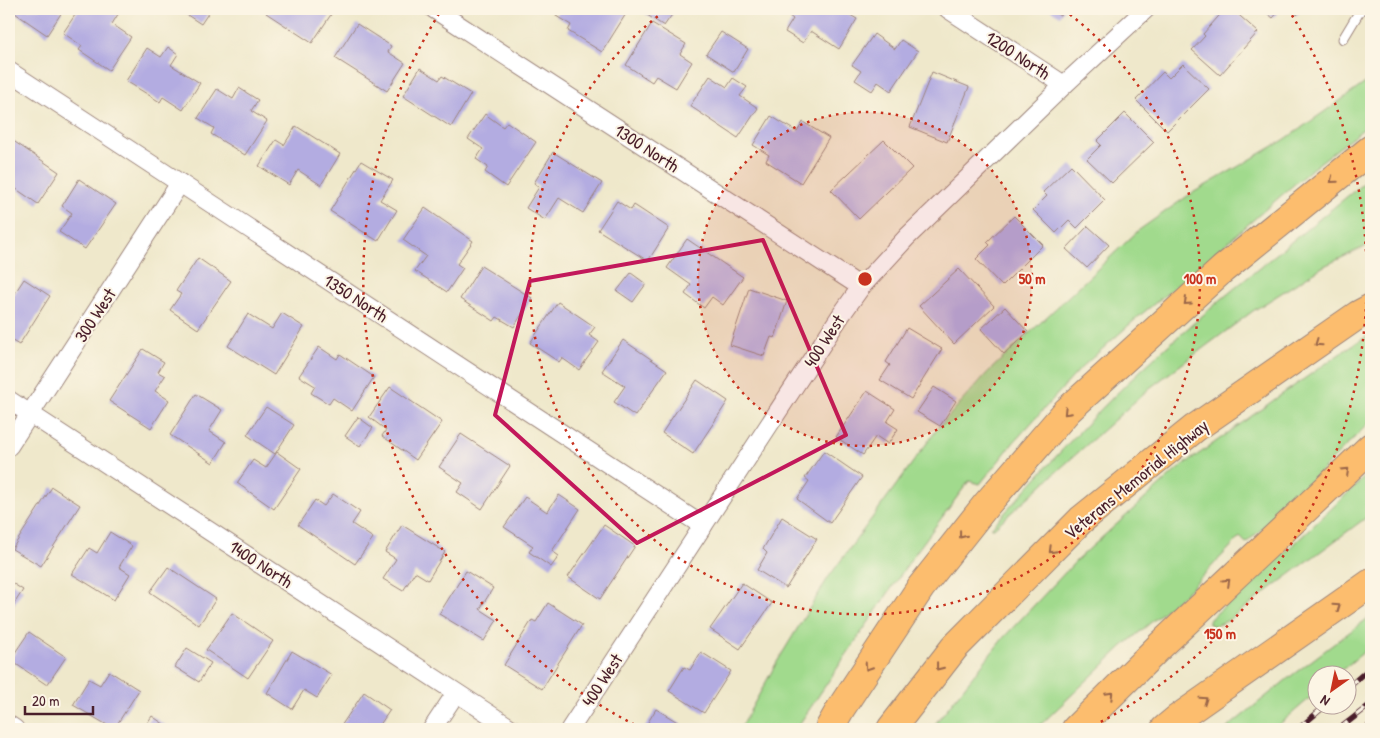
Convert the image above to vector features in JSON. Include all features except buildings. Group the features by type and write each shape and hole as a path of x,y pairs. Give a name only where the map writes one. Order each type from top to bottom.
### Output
{"highway":[{"path":"829,729 921,587 986,505 1067,411 1223,269 1371,149"},
{"name":"Veterans Memorial Highway","path":"890,729 954,648 1081,520 1195,428 1365,312"},
{"path":"1076,729 1158,647 1371,447"},
{"path":"1165,729 1371,582"}],"street":[{"name":"1300 North","path":"434,9 861,287"},
{"name":"1200 North","path":"948,9 1064,85"},
{"name":"400 West","path":"570,729 861,287 907,237 1064,85 1146,9"},
{"name":"1350 North","path":"9,71 703,526"},
{"name":"300 West","path":"9,446 180,183"},
{"name":"1400 North","path":"9,400 512,729"},
{"path":"432,729 456,693"},
{"path":"9,725 15,729"}],"lane":[{"path":"1343,40 1361,9"}],"highlighted area":[{"path":"763,240 846,435 637,543 495,415 530,281"}],"green space":[{"path":"1371,79 1371,123 1313,168 1191,274 1138,317 1081,368 1014,442 980,484 969,481 914,555 796,729 740,729 777,662 828,578 938,428 987,373 1139,230 1189,195 1284,140"},
{"path":"1371,177 1371,244 1324,266 1253,311 1151,387 994,528 991,528 1082,429 1167,346"},
{"path":"1371,334 1371,421 1275,517 1246,543 1240,537 1190,589 1122,647 1036,729 931,729 1004,637 1077,560 1178,469 1278,397"},
{"path":"1371,471 1371,514 1227,621 1214,626 1209,624 1209,620 1291,547"},
{"path":"1371,616 1371,646 1347,666 1308,666 1308,700 1274,729 1226,729 1291,676"}],"railway":[{"path":"1358,678 1371,667"},
{"path":"1339,729 1371,704"},
{"path":"1298,729 1313,716"},
{"path":"1365,729 1371,724"}]}
